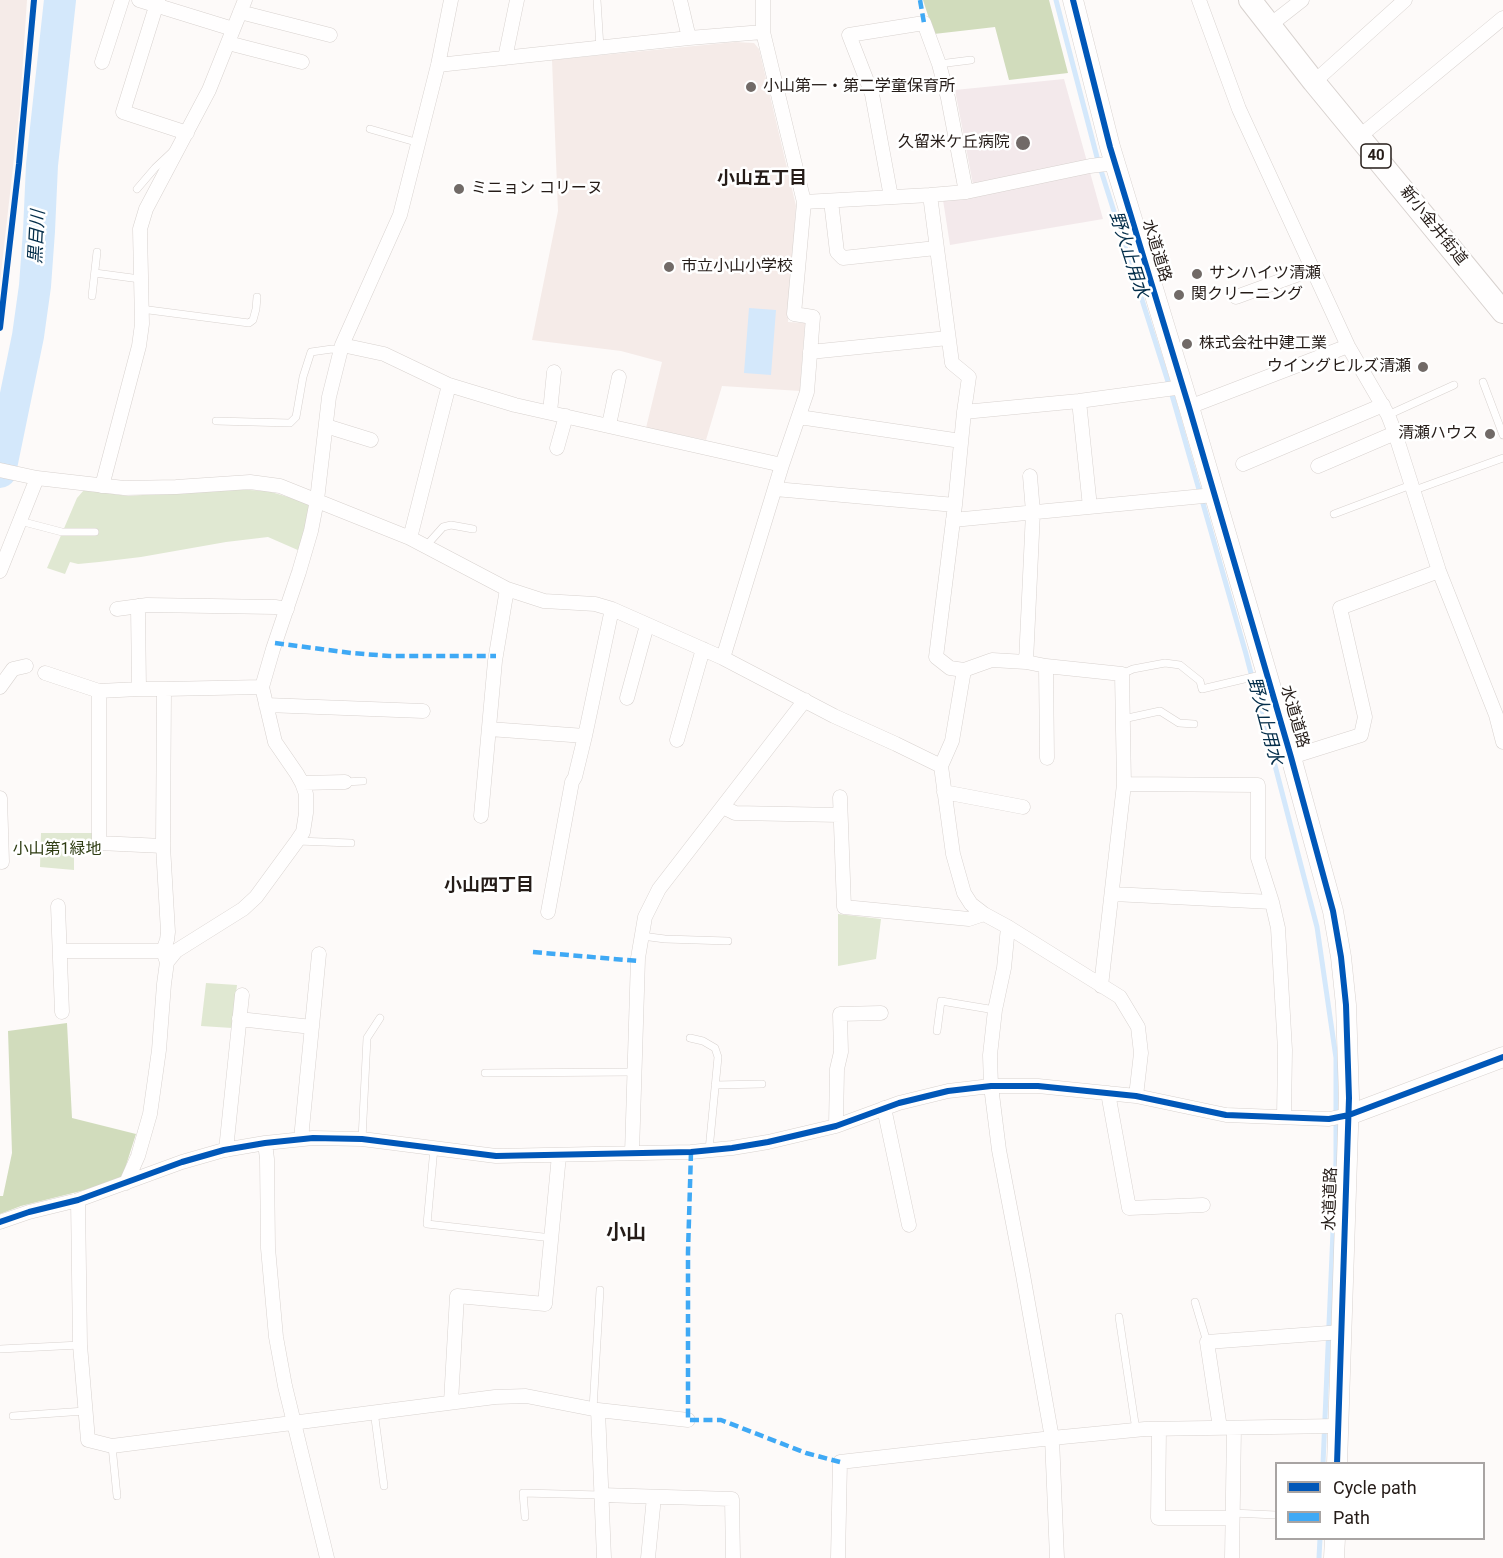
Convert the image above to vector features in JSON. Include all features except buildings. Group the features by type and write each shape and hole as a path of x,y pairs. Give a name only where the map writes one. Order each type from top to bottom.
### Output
{"main road":[{"name":"新小金井街道","path":"1250,0 1314,82 1503,312"}],"street":[{"path":"102,62 122,0"},
{"path":"139,0 157,3 233,29"},
{"path":"60,951 165,956 176,951 243,909 256,897 303,832 306,794 302,783 275,742 262,687 311,531 317,500 329,397 341,347 400,215 438,65 451,0"},
{"path":"505,58 518,0"},
{"path":"680,0 689,38"},
{"path":"723,658 782,465 807,392 813,317 795,314 804,202 763,32 764,0"},
{"name":"水道道路","path":"1073,0 1103,164 1173,388 1189,407 1205,496 1259,676 1291,757 1333,911 1346,1005 1349,1115 1336,1462"},
{"path":"1199,0 1239,109 1348,346 1385,410 1395,434 1439,572 1496,715 1503,742"},
{"path":"1270,25 1302,0"},
{"path":"1314,82 1405,0"},
{"path":"157,3 123,112 185,137"},
{"path":"102,486 139,346 142,324 140,229 146,209 209,90 243,6 330,35"},
{"path":"1360,136 1503,18"},
{"path":"891,197 872,94 849,35 924,23 948,98 966,192"},
{"path":"438,65 763,32"},
{"path":"228,43 302,62"},
{"path":"804,202 966,192 1103,164"},
{"path":"930,195 952,363 969,377 936,657 950,668 964,670 992,660 1122,674 1124,784 1101,986"},
{"path":"831,201 837,252 843,258 936,248"},
{"path":"1236,297 1312,269"},
{"path":"810,352 948,338"},
{"path":"1189,407 1348,346"},
{"path":"341,347 384,354 449,385 515,405 782,465"},
{"path":"550,412 554,372"},
{"path":"609,426 619,377"},
{"path":"410,538 449,385"},
{"path":"964,412 1079,401 1173,388"},
{"path":"1079,401 1090,507"},
{"path":"1243,464 1385,410"},
{"path":"556,448 566,416"},
{"path":"799,417 961,441"},
{"path":"326,426 370,440"},
{"path":"1318,466 1395,434"},
{"path":"0,470 37,478 124,488 261,482 280,486 410,538 507,589 544,601 595,604 612,609 723,658 834,716 941,766"},
{"path":"1026,662 1033,512 1030,476"},
{"path":"0,572 37,478"},
{"path":"775,489 955,505"},
{"path":"953,520 1205,496"},
{"path":"1291,757 1361,735 1365,717 1340,608 1439,572"},
{"path":"481,816 495,661 507,589"},
{"path":"117,609 138,606 287,609"},
{"path":"138,606 139,689"},
{"path":"548,912 572,782 576,777 612,609"},
{"path":"627,698 647,625"},
{"path":"677,740 703,649"},
{"path":"0,687 13,669 26,666"},
{"path":"1046,666 1047,758"},
{"path":"964,670 952,741 941,766 953,854 964,893 971,904 984,914 1119,997 1138,1027 1142,1053 1136,1096"},
{"path":"45,673 99,691 262,687"},
{"path":"126,1183 138,1156 150,1114 159,1050 168,932 163,846 164,689"},
{"path":"99,691 99,843 163,846"},
{"path":"632,1153 638,958 645,917 659,889 805,700"},
{"path":"266,705 423,711"},
{"path":"489,729 585,736"},
{"path":"302,783 345,782"},
{"path":"1124,784 1258,785 1258,858 1278,928 1284,1038 1284,1117"},
{"path":"944,792 1023,807"},
{"path":"840,797 844,907 969,919 984,914"},
{"path":"0,798 2,861"},
{"path":"723,807 735,813 840,815"},
{"path":"1113,894 1272,902"},
{"path":"58,906 62,1012"},
{"path":"1008,927 990,1055 991,1086 999,1150 1052,1438 1057,1558"},
{"path":"301,1139 319,954"},
{"path":"226,1150 242,995"},
{"path":"836,1126 837,1069 841,1053 840,1014 881,1012"},
{"path":"239,1019 312,1027"},
{"path":"0,1222 78,1200 182,1162 226,1150 301,1139 362,1139 496,1156 709,1150 768,1142 836,1126 899,1103 948,1091 991,1086 1038,1086 1136,1096 1226,1115 1329,1119 1349,1115 1503,1057"},
{"path":"1108,1093 1129,1208 1203,1205"},
{"path":"884,1108 909,1225"},
{"path":"266,1143 268,1248 276,1337 285,1386 327,1558"},
{"path":"451,1401 457,1296 546,1304 559,1155"},
{"path":"78,1200 80,1345 88,1440 112,1446 495,1397 526,1396 595,1409 688,1420"},
{"path":"1232,1558 1227,1428 1207,1342 1342,1332"},
{"path":"595,1409 604,1558"},
{"path":"838,1558 840,1462 1136,1430 1337,1426"},
{"path":"1159,1429 1158,1518 1232,1515"},
{"path":"601,1495 732,1499 733,1558"},
{"path":"648,1558 654,1497"},
{"path":"1334,1558 1335,1540"}],"lane":[{"path":"597,0 600,48"},
{"path":"939,64 971,60"},
{"path":"370,129 418,143"},
{"path":"136,189 185,137"},
{"path":"92,296 97,252"},
{"path":"95,273 140,279"},
{"path":"141,309 249,323 253,320 257,297"},
{"path":"216,421 290,423 296,417 303,377 311,352 341,347"},
{"path":"1483,382 1503,435"},
{"path":"1385,410 1455,386"},
{"path":"1334,514 1503,458"},
{"path":"20,521 62,532 95,532"},
{"path":"426,546 443,527 451,525 473,529"},
{"path":"1122,674 1133,669 1165,663 1180,665 1200,681 1202,689 1259,676"},
{"path":"1123,719 1160,711 1179,723 1194,724"},
{"path":"345,782 363,782"},
{"path":"297,841 351,843"},
{"path":"642,936 665,939 728,940"},
{"path":"937,1031 941,1001 995,1010"},
{"path":"362,1139 368,1038 380,1018"},
{"path":"690,1038 703,1041 715,1048 718,1057 709,1150"},
{"path":"485,1073 634,1072"},
{"path":"715,1085 762,1084"},
{"path":"434,1148 427,1224 552,1238"},
{"path":"595,1409 600,1290"},
{"path":"1195,1302 1207,1342"},
{"path":"1119,1317 1136,1430"},
{"path":"0,1350 80,1345"},
{"path":"13,1416 85,1411"},
{"path":"374,1411 384,1486"},
{"path":"112,1446 117,1496"},
{"path":"525,1517 523,1493 601,1495"},
{"path":"1232,1515 1275,1515"}],"shaded area":[{"path":"0,0 27,0 20,105 0,282"},
{"name":"市立小山小学校","path":"735,42 754,43 759,49 796,206 788,322 805,323 800,391 722,386 706,440 646,428 662,362 621,351 532,340 558,211 552,60"},
{"name":"久留米ケ丘病院","path":"1064,79 1103,219 950,245 943,200 975,195 955,90"}],"green space":[{"path":"923,0 1049,0 1068,73 1009,80 995,27 934,34"},
{"path":"230,489 268,491 308,503 310,509 300,551 268,537 141,557 78,564 70,562 65,574 47,568 77,498 84,490 128,496"},
{"name":"小山第1緑地","path":"41,833 93,833 92,849 74,850 74,870 40,867"},
{"path":"838,914 881,919 876,959 838,966"},
{"path":"206,983 237,985 232,1028 201,1026"},
{"path":"67,1023 72,1118 136,1134 121,1181 21,1206 0,1214 0,1196 3,1196 12,1153 8,1031"}],"water":[{"path":"749,308 776,310 771,375 744,373"}],"waterway":[{"name":"黒目川","path":"0,472 28,336 35,286 42,165 60,0"},
{"name":"野火止用水","path":"1056,0 1098,161 1170,388 1246,654 1317,927 1336,1058 1336,1161 1323,1462"},
{"name":"野火止用水","path":"1319,1558 1320,1540"}],"marked path":[{"path":"920,0 924,23"},
{"path":"275,643 389,656 496,656"},
{"path":"533,952 638,961"},
{"path":"691,1152 688,1252 688,1420 721,1420 806,1453 840,1462"}],"cycle path":[{"path":"0,328 19,164 34,0"},
{"path":"1073,0 1110,147 1189,407 1291,757 1333,911 1346,1005 1349,1098 1337,1462"},
{"path":"0,1222 78,1200 182,1162 224,1150 265,1143 313,1138 362,1139 496,1156 691,1152 768,1142 836,1126 899,1103 948,1091 991,1086 1038,1086 1136,1096 1226,1115 1329,1119 1349,1115 1503,1057"}],"place":[{"name":"小山第一・第二学童保育所","path":"751,87"},
{"name":"久留米ケ丘病院","path":"1023,143"},
{"name":"ミニョン コリーヌ","path":"459,189"},
{"name":"市立小山小学校","path":"669,267"},
{"name":"サンハイツ清瀬","path":"1197,274"},
{"name":"関クリーニング","path":"1179,295"},
{"name":"株式会社中建工業","path":"1187,344"},
{"name":"ウイングヒルズ清瀬","path":"1423,367"},
{"name":"清瀬ハウス","path":"1490,434"}],"district":[{"name":"小山五丁目","path":"762,179"},
{"name":"小山四丁目","path":"489,886"},
{"name":"小山","path":"626,1234"}]}
